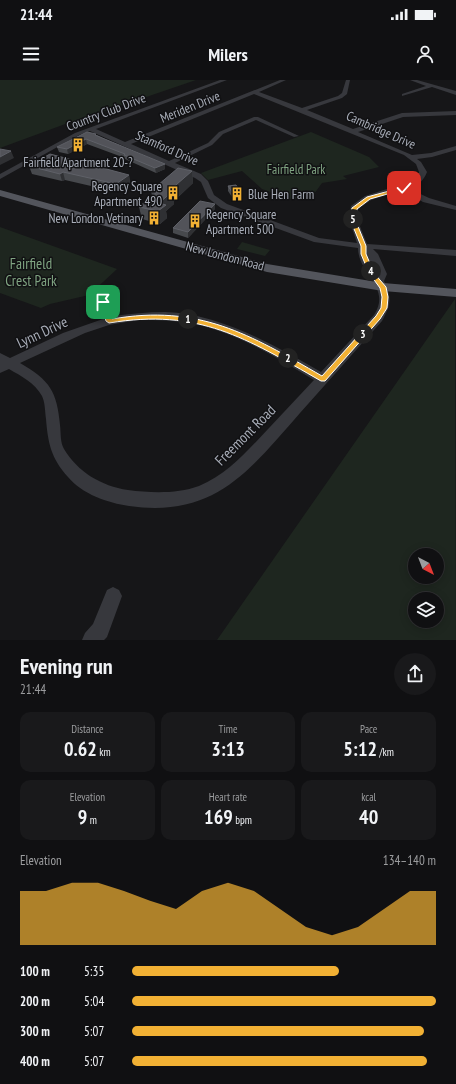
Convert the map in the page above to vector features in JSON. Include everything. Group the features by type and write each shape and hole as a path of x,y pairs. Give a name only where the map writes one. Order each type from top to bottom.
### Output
{"main road":[{"name":"New London Road","path":"0,188 213,250 381,284 456,287"},
{"name":"New London Road","path":"0,193 253,264 323,278 456,293"}],"street":[{"name":"Country Club Drive","path":"0,176 60,142 90,129 225,80"},
{"name":"Meriden Drive","path":"126,144 284,80"},
{"path":"302,110 340,97 344,94 348,80"},
{"path":"412,80 456,93"},
{"path":"404,94 431,86"},
{"name":"Cambridge Drive","path":"254,92 354,131 413,157 421,166 422,175 415,184 368,198 354,208 353,219 363,246 363,254 372,273 381,284"},
{"path":"354,131 402,115 456,113"},
{"path":"170,163 210,144 212,140 221,133 256,118 296,136"},
{"name":"Stamford Drive","path":"90,129 170,163 201,178 211,196 219,203 232,210 317,240 363,246 456,253"},
{"path":"413,157 432,155 456,148"},
{"path":"404,188 426,200 456,208"},
{"name":"Freemont Road","path":"3,363 30,375 44,389 51,405 55,446 74,473 83,482 107,492 142,500 159,501 186,497 199,493 224,481 248,461 381,313 385,303 381,284"},
{"path":"97,293 106,308 109,321"},
{"name":"Lynn Drive","path":"3,363 75,333 109,321 132,317 154,316 180,318 202,322 234,332 260,343 323,379"},
{"path":"92,640 100,630 113,596"}],"green space":[{"path":"0,80 196,80 68,123 0,148"},
{"name":"Fairfield Park","path":"311,132 369,157 379,167 343,176 347,179 322,183 311,198 290,199 262,189 242,171 208,180 201,173"},
{"name":"Fairfield Crest Park","path":"0,227 117,269 89,295 50,304 41,308 0,293"},
{"path":"242,242 270,250 265,256 237,249"},
{"path":"455,299 456,640 217,640"}],"building":[{"path":"87,132 96,134 95,135 165,164 155,168 124,155 125,154 86,139 67,149 57,147"},
{"path":"0,149 11,151 0,157"},
{"path":"50,154 129,175 116,184 63,172 60,174 29,166"},
{"path":"178,168 192,171 169,191 172,192 159,203 166,205 158,211 139,207 157,192 151,191"},
{"path":"236,185 240,191 232,192 228,186"},
{"path":"200,201 215,204 188,232 173,228"}],"place":[{"name":"Fairfield Apartment 20-?","path":"78,145"},
{"name":"Regency Square Apartment 490","path":"173,193"},
{"name":"Blue Hen Farm","path":"237,194"},
{"name":"New London Vetinary","path":"154,218"},
{"name":"Regency Square Apartment 500","path":"195,221"}],"route":[{"path":"103,302 108,313 109,321 132,317 154,316 196,320 246,336 323,379 378,318 384,308 385,303 383,287 380,281 372,273 363,254 363,246 353,219 354,208 368,198 404,188"}]}
